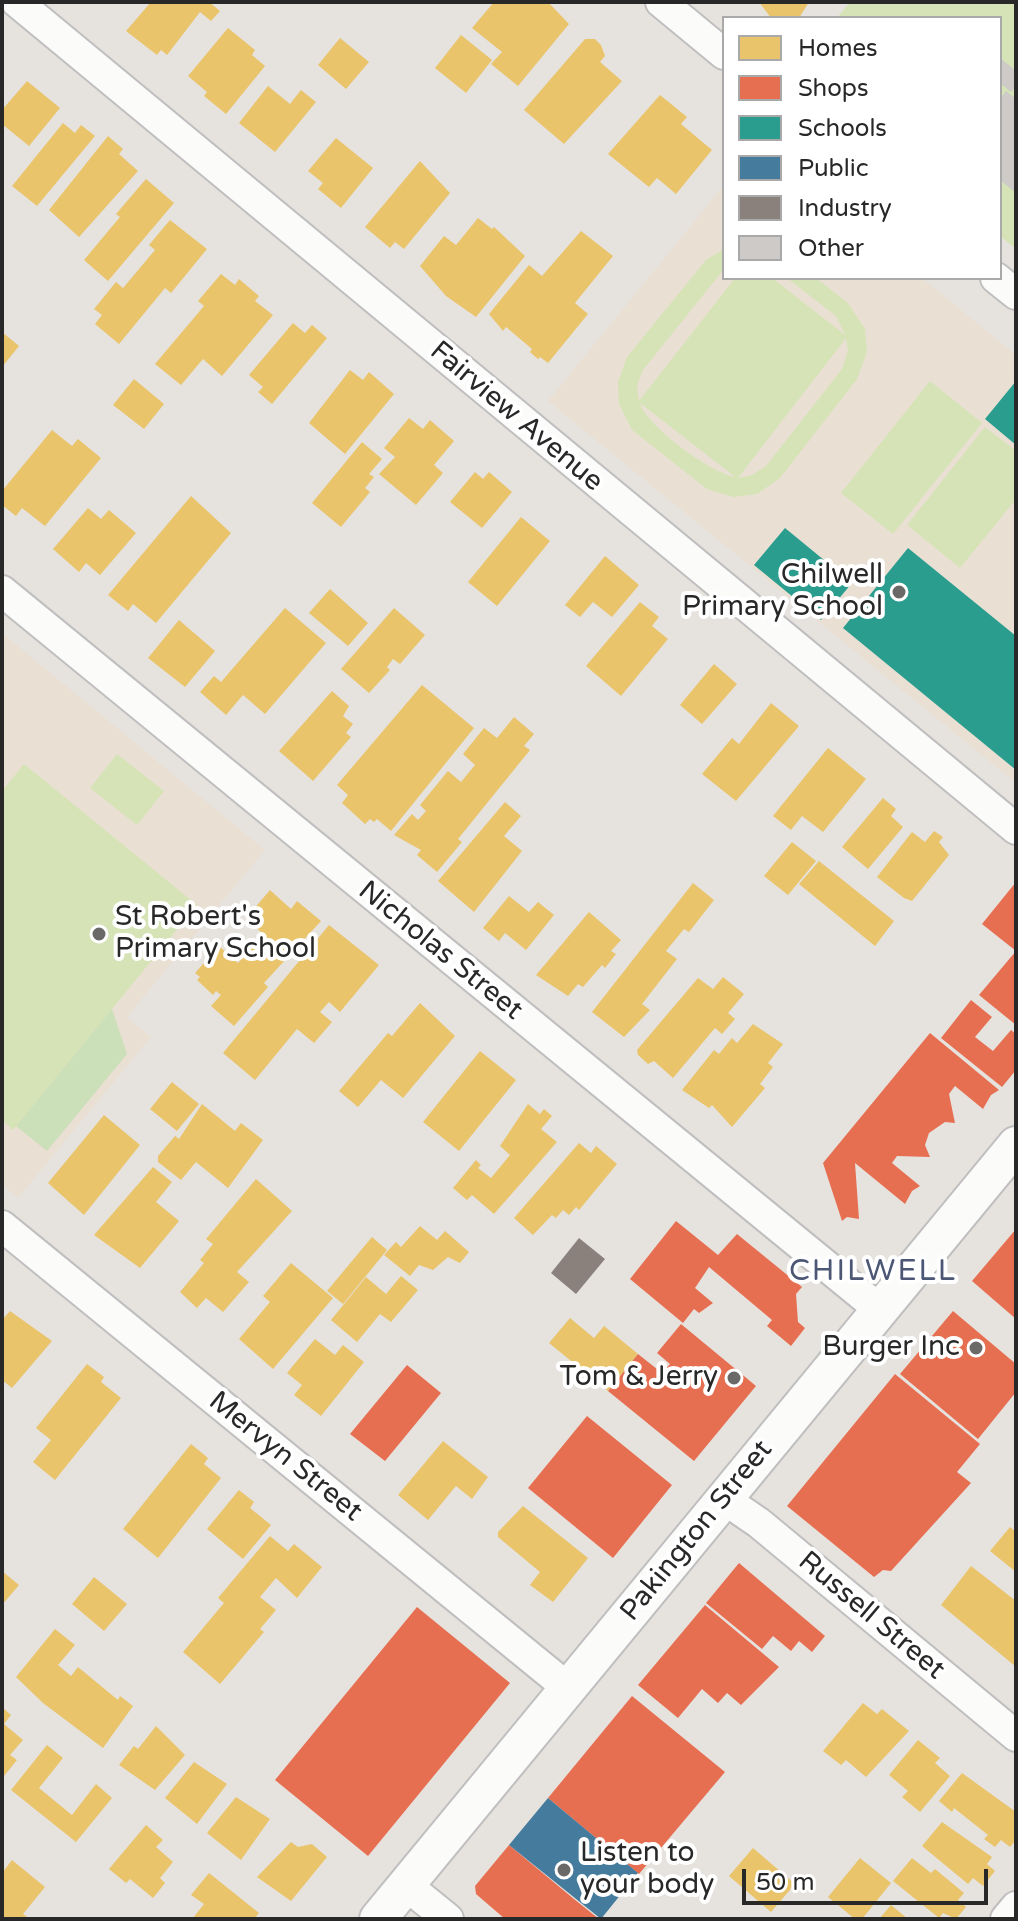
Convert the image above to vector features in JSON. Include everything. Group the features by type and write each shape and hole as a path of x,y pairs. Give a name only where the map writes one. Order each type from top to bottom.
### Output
{"street":[{"name":"Fairview Avenue","path":"17,2 1016,829"},
{"path":"661,2 722,52"},
{"path":"998,280 1016,294"},
{"name":"Nicholas Street","path":"2,591 879,1309"},
{"name":"Pakington Street","path":"378,1919 1016,1145"},
{"name":"Mervyn Street","path":"2,1226 568,1688"},
{"name":"Russell Street","path":"724,1499 759,1523 1016,1736"},
{"path":"406,1885 448,1919"},
{"path":"1006,1919 1016,1907"}],"shaded area":[{"name":"Chilwell Primary School","path":"722,187 722,280 924,280 1016,355 1016,783 548,401"},
{"name":"St Robert's Primary School","path":"2,633 265,850 127,1017 151,1037 18,1198 2,1185"}],"green space":[{"path":"850,2 1016,2 1016,249 1002,238 1002,16 839,16"},
{"path":"722,250 722,271 643,370 637,385 639,401 733,280 775,280 845,335 836,316 790,280 819,280 848,303 865,329 867,352 857,379 780,478 757,494 733,497 707,489 632,430 619,404 618,382 627,357 706,260","holes":["846,338 848,351 842,369 766,466 752,475 738,478","640,403 734,476 711,467 681,447 654,424"]},
{"path":"930,381 982,423 893,534 841,493"},
{"path":"985,427 1016,451 1016,499 960,568 907,525"},
{"path":"117,754 164,791 137,825 90,788"},
{"path":"24,764 197,905 13,1130 2,1120 2,791"},
{"path":"112,1009 127,1054 47,1151 16,1126"}],"building: Homes":[{"path":"151,2 209,2 220,11 211,21 200,12 167,55 161,50 157,55 126,31"},
{"path":"494,2 548,2 569,24 518,86 491,64 502,52 472,28"},
{"path":"759,2 809,2 800,16 770,16"},
{"path":"228,28 255,50 252,55 265,66 226,114 204,96 207,92 188,76"},
{"path":"461,35 492,60 466,93 435,68"},
{"path":"340,38 369,62 346,89 318,65"},
{"path":"585,39 595,39 601,45 605,56 600,62 622,81 564,144 524,110"},
{"path":"27,81 60,108 29,146 2,124 2,110"},
{"path":"268,86 290,104 301,90 316,102 275,152 239,123"},
{"path":"660,95 687,117 681,124 712,150 676,194 657,178 649,187 608,154"},
{"path":"63,123 75,133 81,125 95,136 37,206 12,186"},
{"path":"108,136 123,149 119,154 138,171 79,237 49,210"},
{"path":"336,138 373,168 341,208 318,189 323,183 308,171"},
{"path":"420,161 450,193 404,249 395,242 390,248 365,227"},
{"path":"146,179 174,203 108,281 84,260 120,217 116,214"},
{"path":"478,218 492,229 494,227 525,256 476,317 446,296 420,266 444,236 456,245"},
{"path":"170,220 207,249 171,293 165,288 119,344 95,324 102,315 94,309 116,282 123,288 155,250 149,245"},
{"path":"581,231 613,256 575,303 588,314 548,363 540,357 538,359 530,352 532,349 506,327 503,331 489,314 529,265 542,276"},
{"path":"221,274 235,285 239,279 259,296 255,301 273,315 222,376 203,359 181,385 155,364 204,306 198,301"},
{"path":"293,323 305,333 312,325 327,338 272,404 258,392 263,387 249,375"},
{"path":"2,332 19,346 2,367"},
{"path":"350,370 363,380 369,372 394,394 345,454 309,423"},
{"path":"134,379 164,404 144,429 113,405"},
{"path":"409,418 423,429 430,420 454,441 434,465 443,473 416,505 379,474 395,457 384,448"},
{"path":"52,430 72,446 78,439 101,458 45,526 22,508 16,516 2,505 2,491"},
{"path":"362,442 382,459 369,474 374,477 365,488 370,492 341,527 312,503"},
{"path":"475,472 483,479 489,472 512,492 482,528 450,502"},
{"path":"191,496 231,533 156,623 133,604 128,611 108,595"},
{"path":"88,508 101,519 109,510 136,533 100,575 86,563 79,572 53,549"},
{"path":"521,517 550,541 497,606 468,582"},
{"path":"605,556 639,585 612,617 593,602 580,617 565,605"},
{"path":"330,589 368,623 348,646 309,613"},
{"path":"640,602 659,617 652,626 668,639 621,696 586,666"},
{"path":"285,608 326,643 265,714 243,695 226,715 200,692 214,676 221,682"},
{"path":"394,608 425,635 400,664 393,659 387,667 390,670 369,693 341,669"},
{"path":"179,620 215,651 185,687 148,658"},
{"path":"714,664 737,684 702,724 680,705"},
{"path":"422,685 474,728 391,831 377,819 374,822 370,819 365,824 342,803 348,795 337,785"},
{"path":"332,691 349,706 343,716 353,724 346,733 351,737 313,781 279,751"},
{"path":"771,703 799,726 736,801 702,774 732,738 739,744"},
{"path":"514,717 534,734 524,746 530,750 458,839 462,842 437,872 417,855 421,850 394,835 412,814 418,820 426,811 420,805 448,771 461,782 475,765 463,754 484,728 497,738"},
{"path":"828,748 866,779 823,832 802,816 791,830 773,816"},
{"path":"883,798 896,809 891,816 903,827 868,869 842,847"},
{"path":"505,802 521,816 504,836 522,851 474,912 438,881"},
{"path":"934,831 943,837 939,842 949,855 912,901 904,898 877,877 912,832 925,842"},
{"path":"792,842 816,861 788,895 764,876"},
{"path":"819,861 894,921 875,946 799,884"},
{"path":"693,883 714,900 689,932 684,929 666,951 677,959 642,1004 650,1010 624,1037 592,1012"},
{"path":"270,890 291,909 297,901 321,921 264,983 268,987 234,1026 211,1006 221,995 216,991 213,995 197,980 200,977 195,973 219,946 238,963 263,934 246,918"},
{"path":"509,896 529,912 538,902 554,915 526,950 505,933 499,941 483,928"},
{"path":"589,912 621,940 611,951 616,954 605,968 602,965 583,987 578,984 568,996 536,975"},
{"path":"329,925 379,965 340,1012 329,1002 320,1012 332,1022 314,1043 297,1029 255,1080 223,1053"},
{"path":"723,977 744,994 728,1013 735,1019 722,1034 715,1028 673,1078 654,1061 648,1064 638,1055 637,1050 698,978 713,989"},
{"path":"420,1003 455,1036 403,1098 381,1080 358,1107 339,1091 388,1033 392,1036"},
{"path":"753,1024 783,1044 768,1063 773,1067 760,1084 765,1088 732,1127 712,1105 709,1108 682,1090 714,1050 719,1054 732,1038 737,1043"},
{"path":"480,1051 516,1080 459,1151 423,1122"},
{"path":"172,1082 199,1104 177,1131 150,1109"},
{"path":"202,1104 235,1131 241,1123 263,1140 228,1188 196,1162 181,1180 158,1162 158,1156 175,1136 179,1139"},
{"path":"528,1104 540,1114 544,1109 552,1116 541,1129 557,1142 494,1214 472,1195 467,1200 453,1188 476,1160 481,1165 478,1168 491,1178 510,1155 500,1146"},
{"path":"104,1115 140,1145 84,1215 48,1183"},
{"path":"579,1143 591,1153 596,1146 617,1164 579,1210 576,1207 569,1215 563,1210 556,1218 552,1215 533,1235 514,1218"},
{"path":"153,1167 172,1182 156,1202 179,1221 140,1268 94,1235"},
{"path":"256,1179 292,1211 237,1272 249,1282 223,1312 206,1298 197,1308 180,1292 204,1263 200,1260 213,1244 206,1239"},
{"path":"420,1226 437,1240 445,1231 469,1252 460,1263 448,1257 433,1270 419,1265 410,1276 384,1255 396,1242 401,1247"},
{"path":"372,1237 387,1250 343,1304 327,1291"},
{"path":"291,1263 333,1298 273,1369 239,1339 270,1302 263,1296"},
{"path":"401,1276 418,1290 391,1322 380,1314 357,1342 331,1320 366,1277 386,1294"},
{"path":"10,1311 52,1341 12,1388 2,1380 2,1320"},
{"path":"570,1318 594,1338 604,1326 638,1354 608,1391 549,1343"},
{"path":"315,1339 335,1355 343,1345 364,1362 321,1416 294,1395 302,1385 287,1373"},
{"path":"87,1364 104,1377 101,1382 121,1398 55,1480 33,1462 51,1440 36,1428"},
{"path":"443,1441 488,1477 472,1499 456,1486 428,1520 398,1495"},
{"path":"191,1444 208,1458 204,1464 221,1478 158,1558 123,1529"},
{"path":"239,1490 254,1502 250,1508 271,1525 243,1559 207,1529"},
{"path":"523,1506 588,1558 553,1602 530,1585 540,1572 498,1537 498,1532"},
{"path":"1010,1527 1016,1532 1016,1572 990,1551"},
{"path":"270,1536 288,1551 294,1544 322,1567 297,1598 276,1578 260,1597 276,1610 260,1629 264,1632 220,1684 183,1652 224,1603 218,1598"},
{"path":"971,1566 1016,1601 1015,1666 941,1605"},
{"path":"2,1571 19,1585 2,1605"},
{"path":"94,1577 127,1604 104,1631 72,1604"},
{"path":"55,1629 75,1645 58,1665 71,1676 78,1667 118,1700 120,1696 133,1706 103,1748 43,1703 16,1677"},
{"path":"863,1703 877,1714 882,1709 909,1731 866,1777 846,1760 841,1765 823,1751"},
{"path":"2,1707 11,1715 4,1724 23,1740 10,1755 17,1760 4,1776"},
{"path":"156,1726 185,1755 155,1790 119,1765 134,1746 138,1749"},
{"path":"918,1740 940,1758 935,1763 950,1776 920,1812 902,1797 908,1791 889,1775"},
{"path":"47,1745 63,1758 39,1788 72,1815 96,1784 112,1798 76,1842 11,1790"},
{"path":"194,1762 227,1784 197,1824 165,1798"},
{"path":"962,1773 1016,1812 1016,1840 1010,1847 1001,1840 995,1847 984,1839 988,1835 954,1808 952,1812 939,1801"},
{"path":"236,1797 270,1819 241,1860 207,1833"},
{"path":"942,1822 992,1857 987,1864 995,1871 983,1886 973,1878 968,1884 922,1846"},
{"path":"146,1825 163,1840 156,1847 173,1862 160,1878 165,1883 153,1898 130,1879 126,1883 109,1869"},
{"path":"291,1842 298,1847 312,1844 327,1857 291,1901 257,1877"},
{"path":"753,1848 795,1884 771,1912 729,1876"},
{"path":"860,1858 891,1883 862,1919 855,1919 828,1897"},
{"path":"912,1858 931,1873 935,1869 964,1893 958,1900 966,1907 956,1919 943,1913 939,1918 893,1881"},
{"path":"12,1860 45,1887 23,1914 30,1919 2,1919 2,1873"},
{"path":"209,1873 259,1913 254,1919 193,1918 204,1904 191,1895"},
{"path":"891,1905 908,1919 879,1919"}],"building: Shops":[{"path":"1016,882 1016,951 982,924"},
{"path":"1016,951 1016,1025 979,995"},
{"path":"971,1000 992,1017 975,1037 993,1051 1011,1030 1016,1034 1016,1070 1002,1087 941,1038"},
{"path":"930,1033 999,1090 991,1095 983,1109 955,1086 949,1094 955,1123 945,1122 929,1133 925,1145 930,1157 897,1156 892,1163 920,1186 912,1191 905,1204 855,1163 859,1219 847,1217 842,1221 823,1163"},
{"path":"676,1221 718,1255 737,1234 802,1287 796,1294 798,1322 805,1328 791,1346 767,1326 772,1320 709,1267 695,1288 713,1303 699,1313 694,1309 683,1323 630,1279"},
{"path":"1016,1229 1016,1319 972,1281"},
{"path":"953,1311 1016,1364 1016,1392 978,1439 900,1374"},
{"path":"681,1324 756,1386 694,1461 608,1391 638,1354 662,1373 670,1364 657,1353"},
{"path":"407,1365 441,1393 385,1461 350,1434"},
{"path":"895,1374 980,1444 957,1472 971,1483 891,1571 883,1570 874,1577 787,1506"},
{"path":"587,1416 672,1485 613,1558 528,1488"},
{"path":"739,1563 825,1636 812,1652 799,1641 791,1651 773,1636 762,1649 706,1603"},
{"path":"705,1605 779,1667 741,1705 727,1693 718,1703 702,1689 678,1718 638,1685"},
{"path":"417,1607 510,1683 368,1856 275,1780"},
{"path":"632,1696 725,1772 639,1874 548,1798"},
{"path":"509,1845 599,1919 505,1919 476,1894 475,1886"}],"building: Schools":[{"path":"1016,381 1016,445 985,419"},
{"path":"785,528 852,583 821,620 754,565"},
{"path":"908,548 1016,636 1016,770 843,628"}],"building: Public":[{"path":"548,1798 638,1873 601,1919 509,1845"}],"building: Industry":[{"path":"579,1238 605,1259 576,1294 551,1273"}],"building: Other":[{"path":"1002,60 1016,71 1016,86 1011,92 1002,85"},
{"path":"1006,91 1016,99 1016,193 1002,182 1002,96"}],"place":[{"name":"Chilwell Primary School","path":"899,592"},
{"name":"St Robert's Primary School","path":"99,934"},
{"name":"Burger Inc","path":"976,1348"},
{"name":"Tom & Jerry","path":"734,1378"},
{"name":"Listen to your body","path":"564,1870"}],"district":[{"name":"CHILWELL","path":"873,1272"}]}
